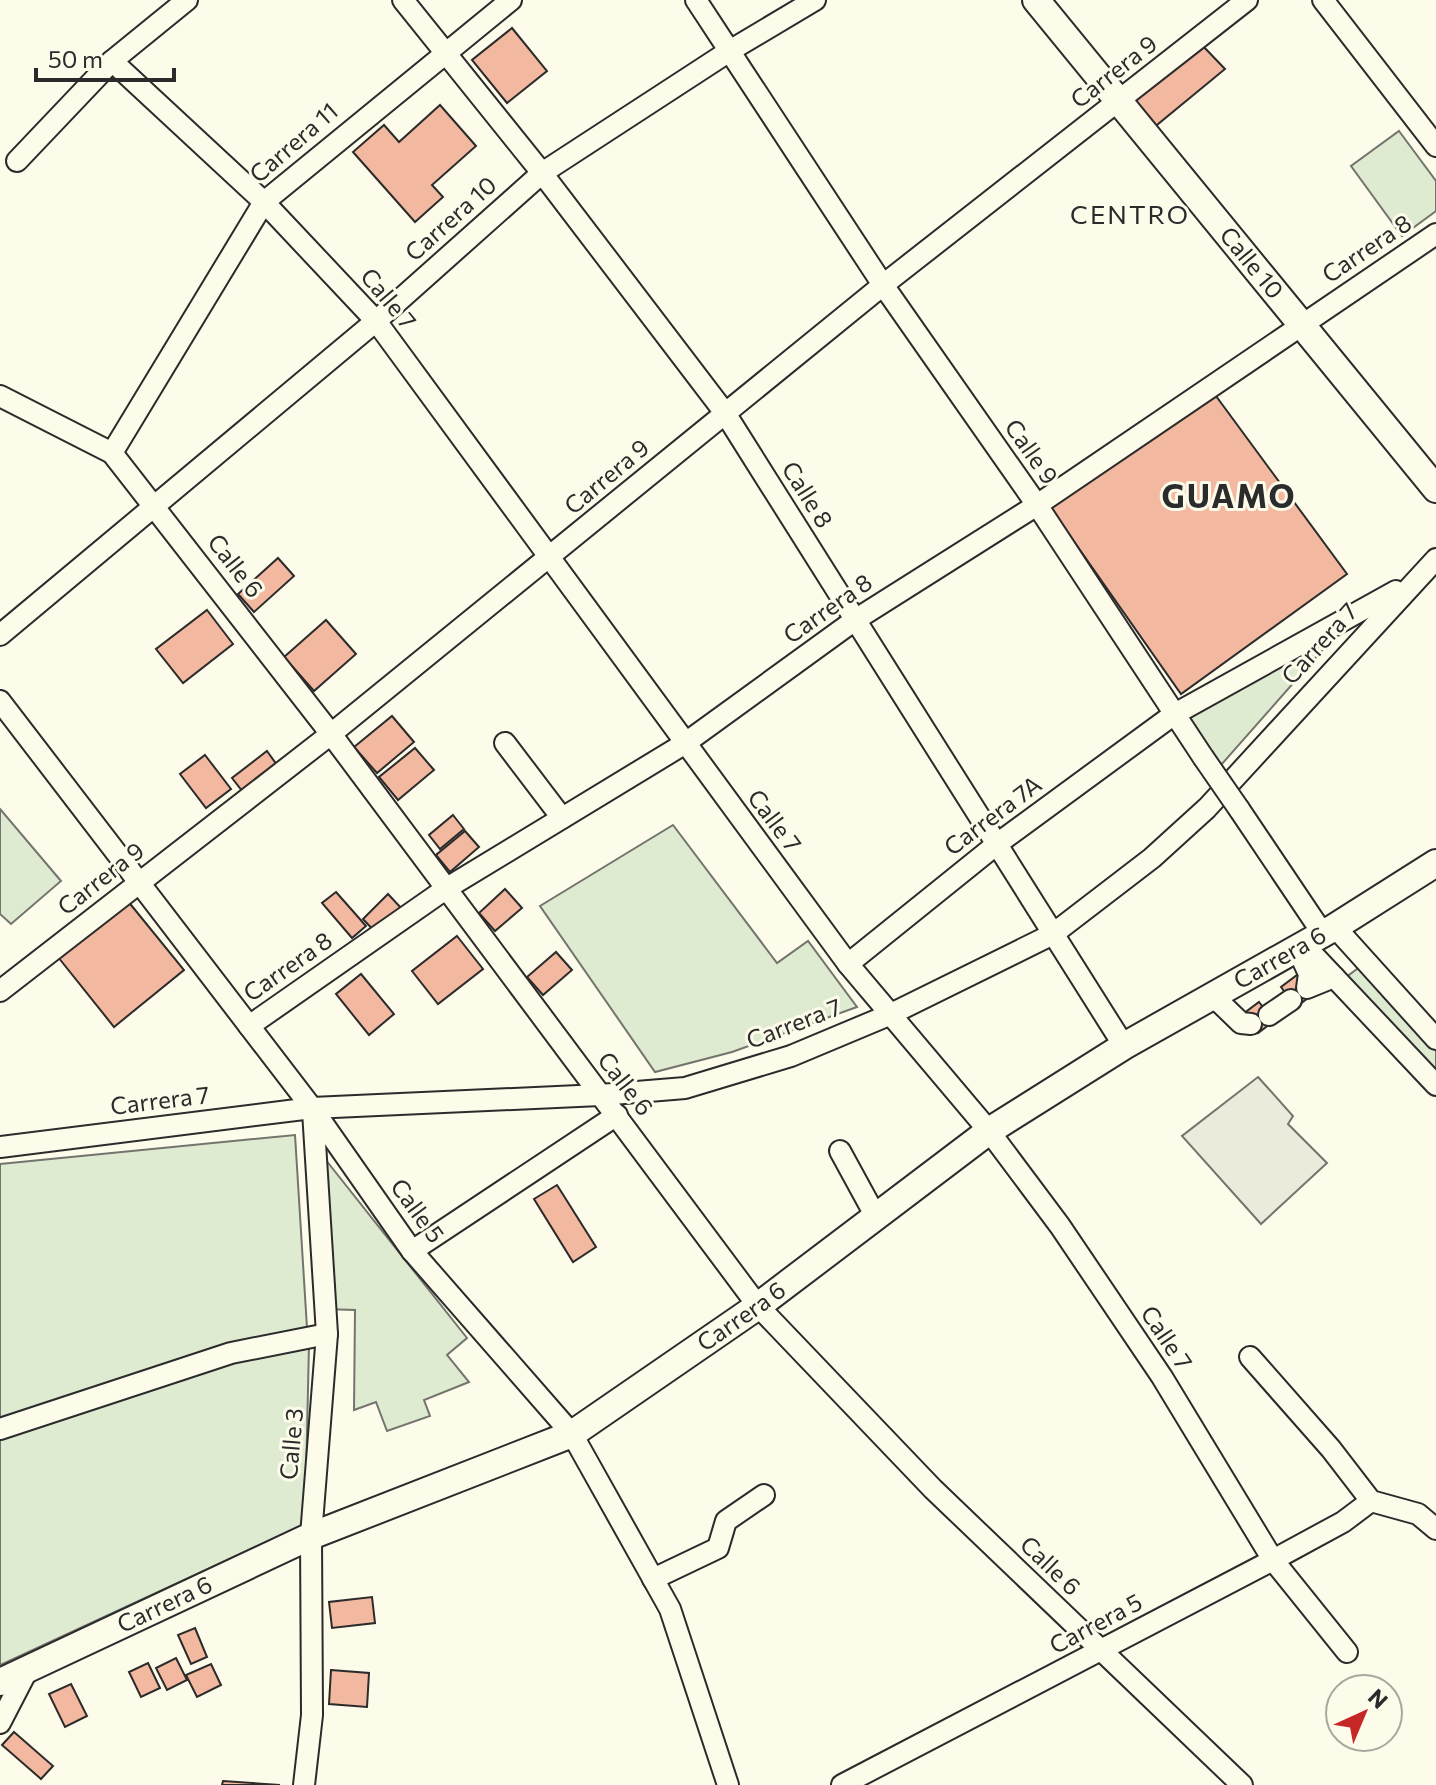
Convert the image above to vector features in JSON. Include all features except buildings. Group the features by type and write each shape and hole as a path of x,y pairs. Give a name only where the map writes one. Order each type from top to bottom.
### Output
{"main road":[{"name":"Calle 10","path":"1036,0 1436,487"},
{"name":"Carrera 6","path":"0,1682 311,1536 572,1434 758,1306 989,1131 1124,1046 1315,938 1436,863"}],"street":[{"path":"17,161 112,61 187,0"},
{"name":"Calle 8","path":"403,0 442,53 542,173 725,413 1124,1046"},
{"name":"Carrera 11","path":"112,453 264,202 442,53 511,0"},
{"name":"Calle 9","path":"696,0 883,285 1037,505 1173,715 1239,809 1315,938 1334,977 1436,1085"},
{"name":"Carrera 10","path":"0,635 376,321 542,173 731,50 815,0"},
{"name":"Carrera 9","path":"0,991 331,734 883,285 1247,0"},
{"path":"1323,0 1436,146"},
{"name":"Calle 7","path":"112,61 264,202 376,321 848,964 989,1131 1060,1226 1162,1377 1273,1560 1347,1652"},
{"name":"Carrera 8","path":"249,1026 447,888 684,744 855,620 1037,505 1436,234"},
{"name":"Calle 6","path":"0,396 112,453 331,734 758,1306 933,1489 1242,1785"},
{"name":"Carrera 7","path":"0,1147 312,1108 600,1095 685,1088 791,1056 889,1015 1053,934 1152,858 1207,808 1436,559"},
{"name":"Carrera 7A","path":"848,964 997,844 1173,715 1410,584"},
{"name":"Calle 5","path":"0,701 312,1108 412,1251 572,1434 670,1609 728,1785"},
{"path":"505,743 562,818"},
{"name":"Calle 9","path":"1315,938 1436,1039"},
{"path":"1213,996 1241,1023 1260,1019 1291,1000"},
{"name":"Calle 3","path":"304,1785 312,1715 311,1536 327,1334 312,1108"},
{"path":"412,1251 617,1115"},
{"path":"840,1151 876,1217"},
{"path":"0,1429 231,1353 327,1334"},
{"path":"1250,1357 1331,1449 1371,1501 1418,1514 1436,1529"},
{"path":"653,1579 718,1548 726,1521 764,1495"},
{"name":"Carrera 5","path":"842,1785 1273,1560 1343,1522 1371,1501"},
{"path":"0,1723 29,1667"}],"green space":[{"path":"1399,131 1436,181 1436,211 1402,236 1351,166"},
{"path":"1355,613 1221,765 1188,717"},
{"path":"0,809 61,881 11,924 0,914"},
{"path":"673,825 777,963 808,941 857,1007 732,1052 655,1072 540,906"},
{"path":"1361,966 1436,1047 1436,1076 1345,978"},
{"path":"295,1135 307,1328 152,1371 0,1424 0,1164"},
{"path":"310,1140 467,1338 447,1355 469,1382 424,1400 430,1416 387,1431 376,1402 354,1410 355,1310 323,1309"},
{"path":"309,1344 305,1524 0,1665 0,1435 241,1359"}],"shaded area":[{"path":"1258,1077 1293,1116 1288,1124 1327,1163 1261,1224 1182,1136"}],"district":[{"name":"CENTRO","path":"1130,215"},
{"name":"GUAMO","path":"1229,497"}]}
